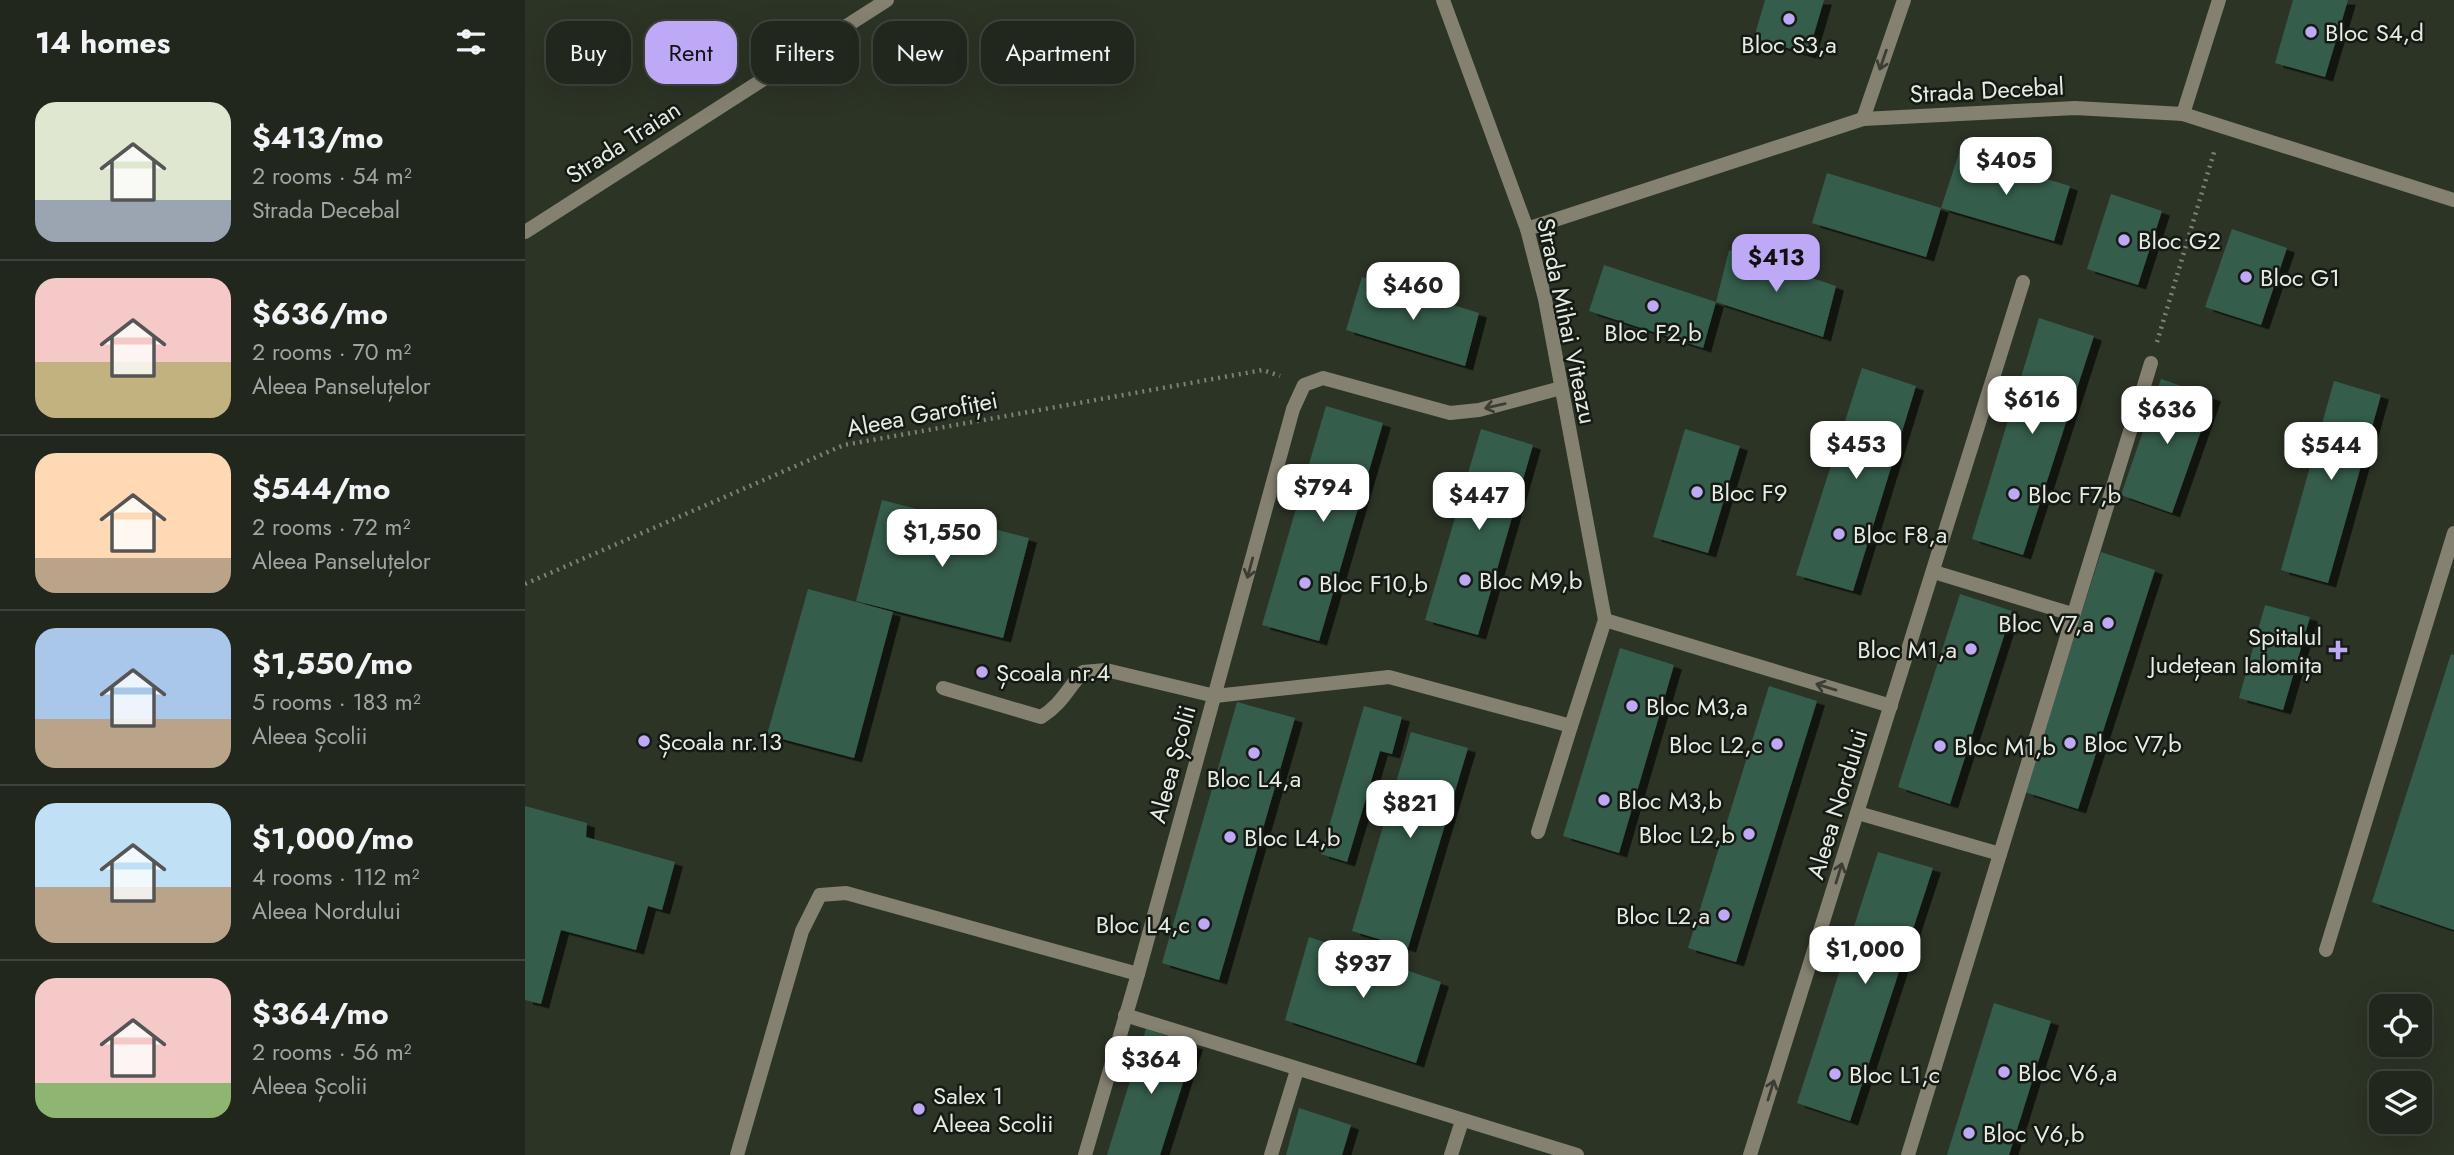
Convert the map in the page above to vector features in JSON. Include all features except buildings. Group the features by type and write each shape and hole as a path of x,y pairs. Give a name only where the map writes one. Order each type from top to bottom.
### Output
{"street":[{"name":"Strada Traian","path":"525,232 887,0"},
{"name":"Strada Mihai Viteazu","path":"1443,0 1527,229 1545,299 1605,620"},
{"path":"1863,119 1904,0"},
{"path":"2183,114 2219,0"},
{"name":"Strada Decebal","path":"1527,229 1863,119 2075,108 2183,114 2454,200"},
{"name":"Aleea Nordului","path":"1750,1155 2023,282"},
{"path":"1908,1155 2151,363"},
{"path":"1304,385 1323,379 1450,413 1479,410 1561,388"},
{"name":"Aleea Școlii","path":"1085,1155 1138,974 1293,408 1304,385"},
{"path":"2326,950 2454,533"},
{"path":"1934,572 2072,614"},
{"path":"1538,832 1605,620"},
{"name":"Aleea Nordului","path":"1605,620 1891,706"},
{"path":"943,688 1041,717 1059,706 1070,686 1083,672 1106,670 1215,696 1389,677 1571,726"},
{"path":"1858,813 2000,854"},
{"path":"737,1155 802,931 820,895 846,893 1138,974"},
{"path":"1125,1015 1577,1155"},
{"path":"1271,1155 1297,1070"},
{"path":"1451,1155 1462,1121"}],"path":[{"path":"2151,363 2222,125"},
{"name":"Aleea Garofiței","path":"525,584 844,444 1263,370 1304,385"}],"place":[{"name":"Bloc S3,a","path":"1789,19"},
{"name":"Bloc S4,d","path":"2311,32"},
{"name":"Bloc G2","path":"2124,240"},
{"name":"Bloc G1","path":"2246,277"},
{"name":"Bloc F2,b","path":"1653,306"},
{"name":"Bloc F9","path":"1697,492"},
{"name":"Bloc F7,b","path":"2014,494"},
{"name":"Bloc F8,a","path":"1839,534"},
{"name":"Bloc M9,b","path":"1465,580"},
{"name":"Bloc F10,b","path":"1305,583"},
{"name":"Bloc V7,a","path":"2108,623"},
{"name":"Bloc M1,a","path":"1971,649"},
{"name":"Spitalul Județean Ialomița","path":"2338,650"},
{"name":"Școala nr.4","path":"982,672"},
{"name":"Bloc M3,a","path":"1632,706"},
{"name":"Școala nr.13","path":"644,741"},
{"name":"Bloc V7,b","path":"2070,743"},
{"name":"Bloc L2,c","path":"1777,744"},
{"name":"Bloc M1,b","path":"1940,746"},
{"name":"Bloc L4,a","path":"1254,753"},
{"name":"Bloc M3,b","path":"1604,800"},
{"name":"Bloc L2,b","path":"1749,834"},
{"name":"Bloc L4,b","path":"1230,837"},
{"name":"Bloc L2,a","path":"1724,915"},
{"name":"Bloc L4,c","path":"1204,924"},
{"name":"Bloc V6,a","path":"2004,1072"},
{"name":"Bloc L1,c","path":"1835,1074"},
{"name":"Salex 1 Aleea Scolii","path":"919,1109"},
{"name":"Bloc V6,b","path":"1969,1133"}]}
